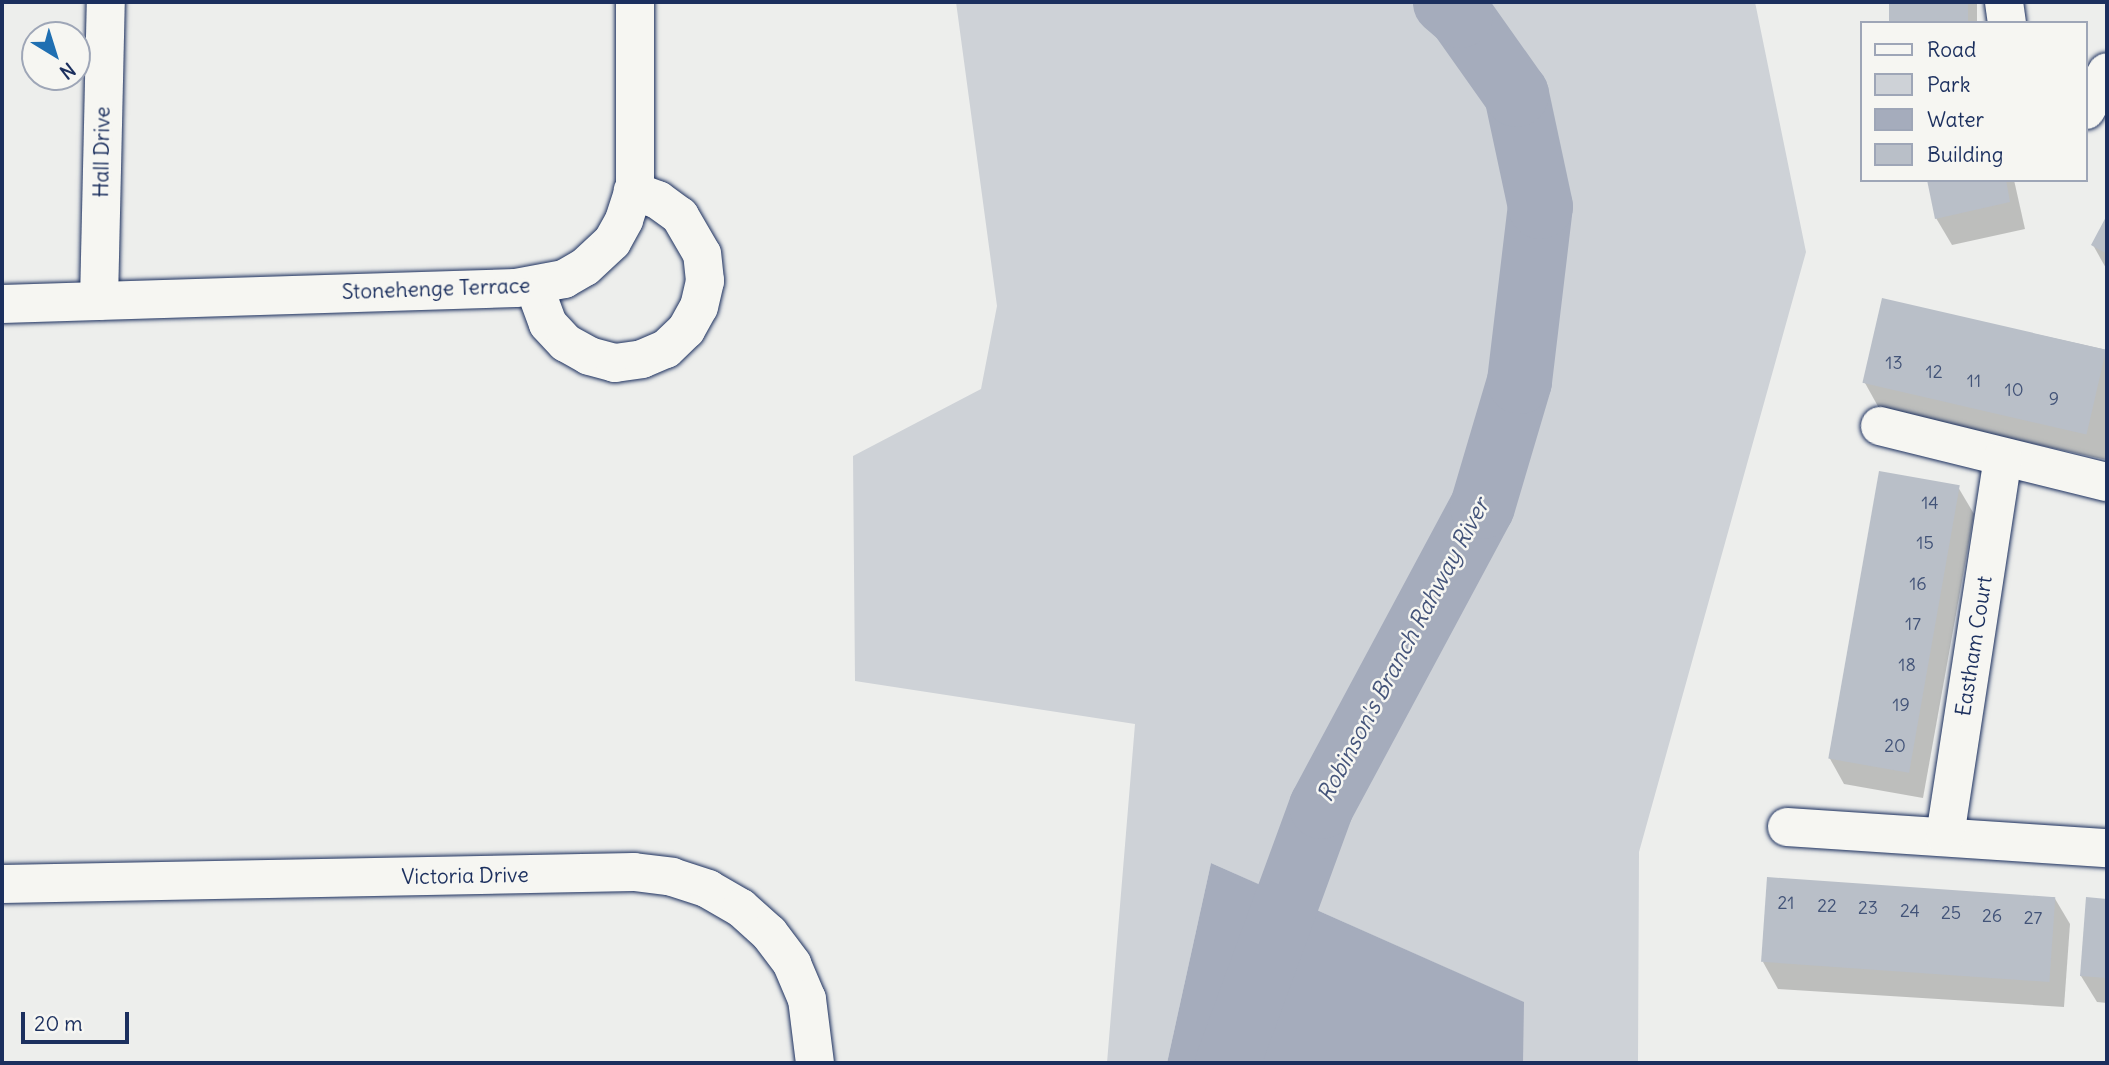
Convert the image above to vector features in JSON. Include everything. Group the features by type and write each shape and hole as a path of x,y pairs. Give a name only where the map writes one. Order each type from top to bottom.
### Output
{"street":[{"name":"Hall Drive","path":"99,301 106,2"},
{"name":"Stonehenge Terrace","path":"2,304 534,286 585,267 612,242 633,191 635,2"},
{"path":"2004,2 2007,21"},
{"path":"2088,106 2107,72"},
{"path":"534,286 548,324 566,343 589,356 615,363 642,359 676,340 699,307 705,281 702,254 680,216 658,200 633,191"},
{"path":"1880,426 2107,482"},
{"name":"Eastham Court","path":"1945,835 2003,457"},
{"path":"1787,827 1945,835 2107,848"},
{"name":"Victoria Drive","path":"2,884 634,872 672,877 730,901 769,933 792,964 807,999 815,1063"}],"green space":[{"path":"956,2 1755,2 1806,252 1639,852 1638,1063 1523,1063 1523,1002 1211,863 1167,1063 1107,1063 1135,724 855,681 853,456 981,389 997,306"}],"water":[{"path":"1211,863 1524,1002 1523,1063 1167,1063"}],"building":[{"path":"1889,2 1968,2 1968,21 1889,21"},
{"path":"1927,182 2006,182 2010,202 1935,219"},
{"path":"2107,215 2107,254 2091,245"},
{"path":"1882,298 2106,350 2087,435 1862,383"},
{"path":"1879,471 1960,485 1909,773 1828,759"},
{"path":"1767,877 2055,897 2049,982 1761,962"},
{"path":"2086,897 2107,899 2107,978 2080,976"}],"waterway":[{"name":"Robinson's Branch Rahway River","path":"1227,1063 1321,806 1482,506 1519,381 1540,206 1516,94 1460,15 1445,2"}]}
